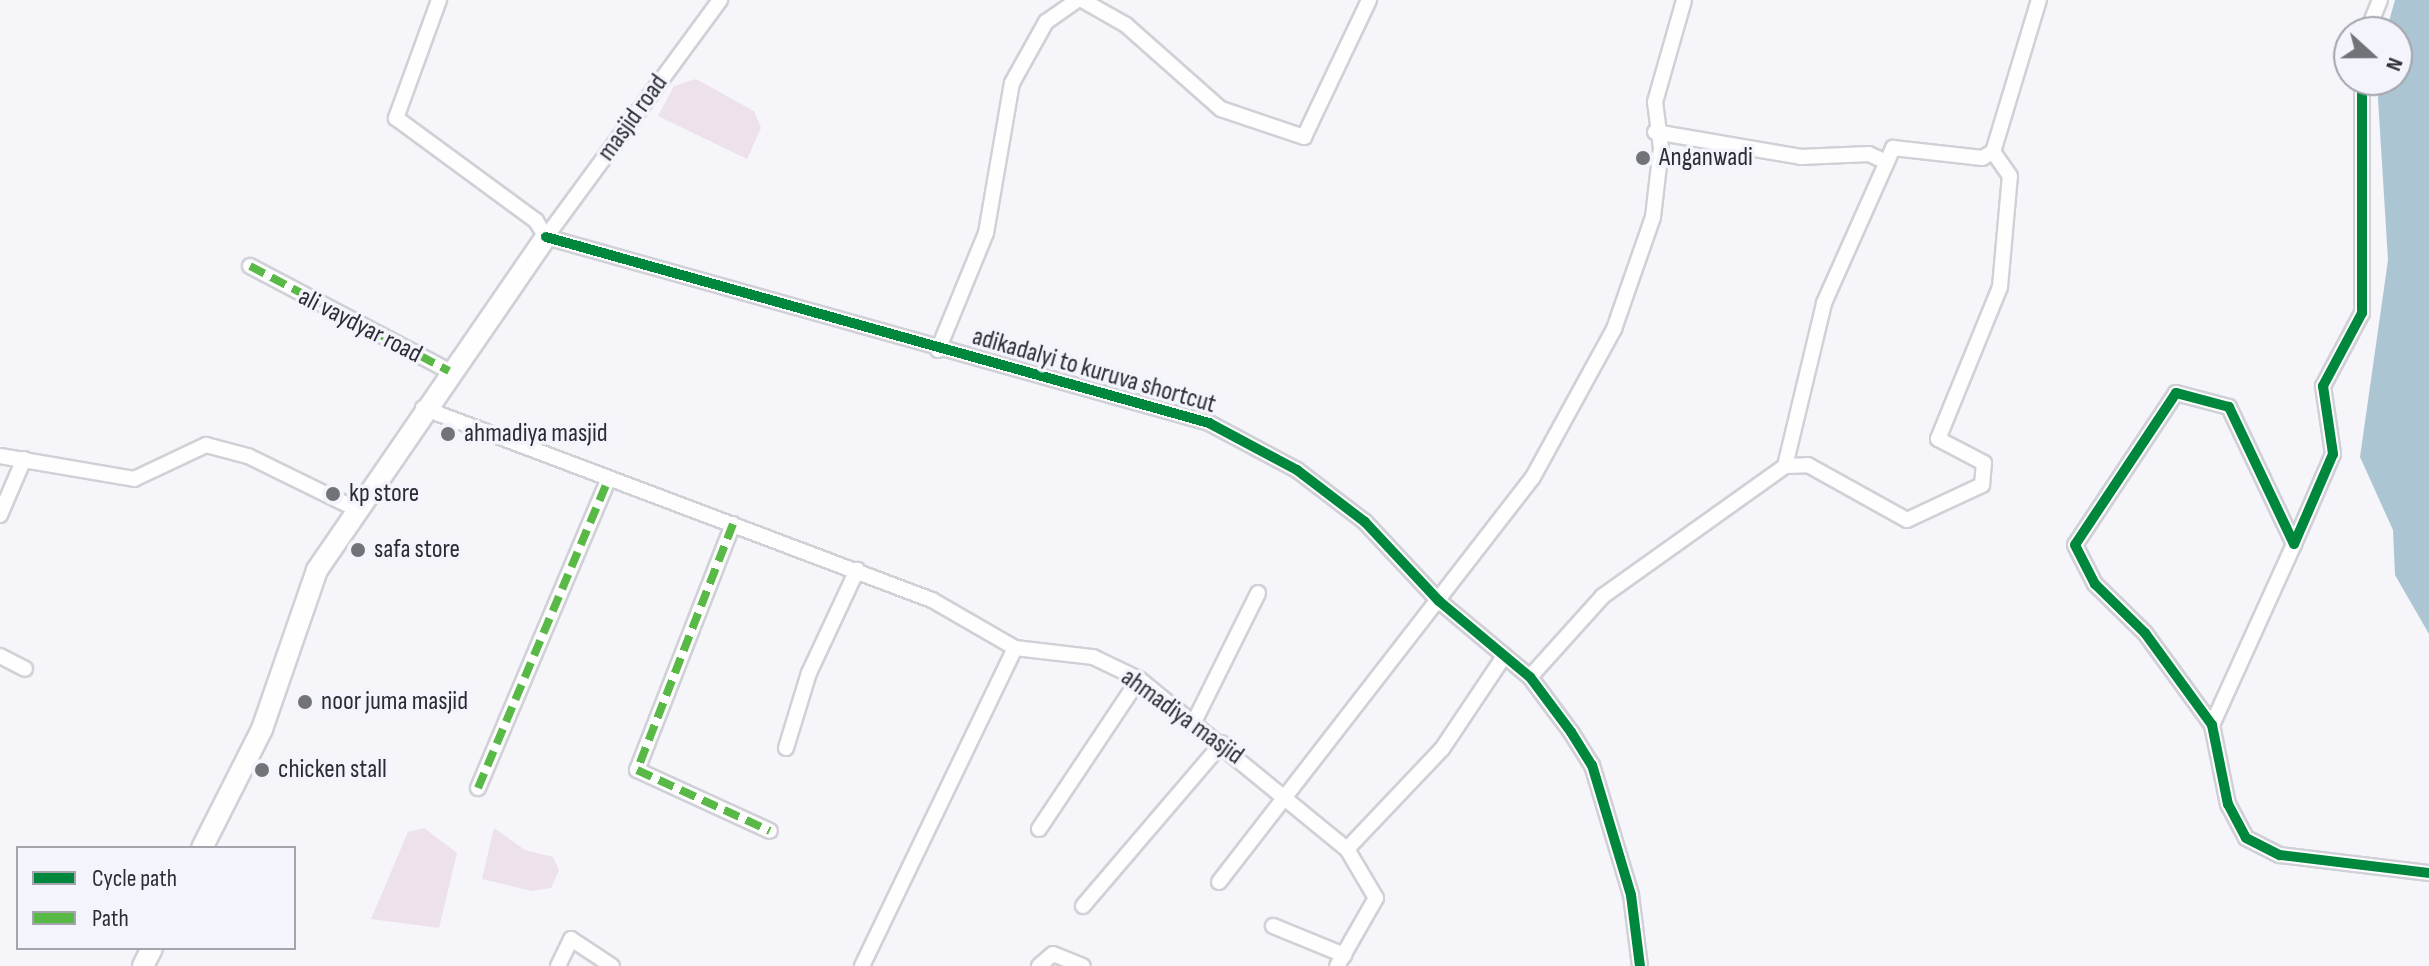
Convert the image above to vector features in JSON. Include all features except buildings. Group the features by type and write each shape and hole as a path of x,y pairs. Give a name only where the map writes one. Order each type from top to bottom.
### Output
{"street":[{"path":"203,846 262,729 317,570 423,408 546,237 536,221 396,118 439,0"},
{"name":"masjid road","path":"546,237 720,0"},
{"path":"938,350 986,233 1012,83 1046,22 1080,0 1126,25 1221,109 1304,137 1369,0"},
{"path":"1219,882 1289,798 1533,477 1614,329 1653,217 1661,148 1655,132 1655,102 1684,0"},
{"path":"1993,152 2039,0"},
{"path":"2212,725 2333,454 2323,386 2362,313 2362,96"},
{"path":"1655,132 1801,157 1869,154 1886,162"},
{"path":"1785,466 1824,303 1893,148 1906,145 1967,158 1993,152"},
{"path":"1530,677 1603,596 1785,466 1808,465 1907,520 1982,485 1984,463 1938,439 2000,287 2010,176 1993,152"},
{"name":"adikadalyi to kuruva shortcut","path":"546,237 938,350 1209,423 1297,470 1365,522 1439,601 1503,658 1530,677 1592,765 1631,895 1640,966"},
{"name":"ali vaydyar road","path":"250,266 271,281 449,371"},
{"path":"2294,544 2229,407 2176,393 2075,545 2095,584 2145,633 2212,725 2228,804 2246,838 2280,855 2429,873"},
{"name":"ahmadiya masjid","path":"423,408 607,483 733,524 932,600 1015,648 1093,657 1139,679 1222,743 1347,849 1376,898 1340,960"},
{"path":"0,456 134,479 206,445 248,456 358,510"},
{"path":"0,515 24,459"},
{"path":"478,788 607,483"},
{"path":"733,524 637,770 770,831"},
{"path":"786,748 809,673 857,570"},
{"path":"1194,722 1258,593"},
{"path":"862,966 1015,648"},
{"path":"0,656 25,669"},
{"path":"1347,849 1442,749 1503,658"},
{"path":"1039,829 1139,679"},
{"path":"1083,906 1222,743"},
{"path":"1273,926 1340,960"},
{"path":"558,966 571,939 612,966"},
{"path":"1039,966 1053,954 1083,966"}],"shaded area":[{"path":"696,79 754,111 761,128 747,159 658,116 674,86"},
{"path":"424,828 457,853 439,928 371,919 408,832"},
{"path":"494,828 525,850 553,857 559,870 551,888 531,891 482,879"}],"water":[{"path":"2395,0 2429,0 2429,634 2395,575 2393,530 2360,457 2388,260 2378,96 2413,96 2413,16 2390,16"}],"marked path":[{"path":"250,266 449,371"},
{"path":"478,788 607,483"},
{"path":"733,524 637,770 770,831"}],"cycle path":[{"path":"2362,96 2362,313 2323,386 2333,454 2294,544 2229,407 2176,393 2075,545 2095,584 2145,633 2212,725 2228,804 2246,838 2280,855 2429,873"},
{"path":"546,237 1209,423 1297,470 1365,522 1439,601 1530,677 1571,732 1592,765 1631,895 1640,966"}],"place":[{"name":"Anganwadi","path":"1643,158"},
{"name":"ahmadiya masjid","path":"448,434"},
{"name":"kp store","path":"333,494"},
{"name":"safa store","path":"358,550"},
{"name":"noor juma masjid","path":"305,702"},
{"name":"chicken stall","path":"262,770"}]}
